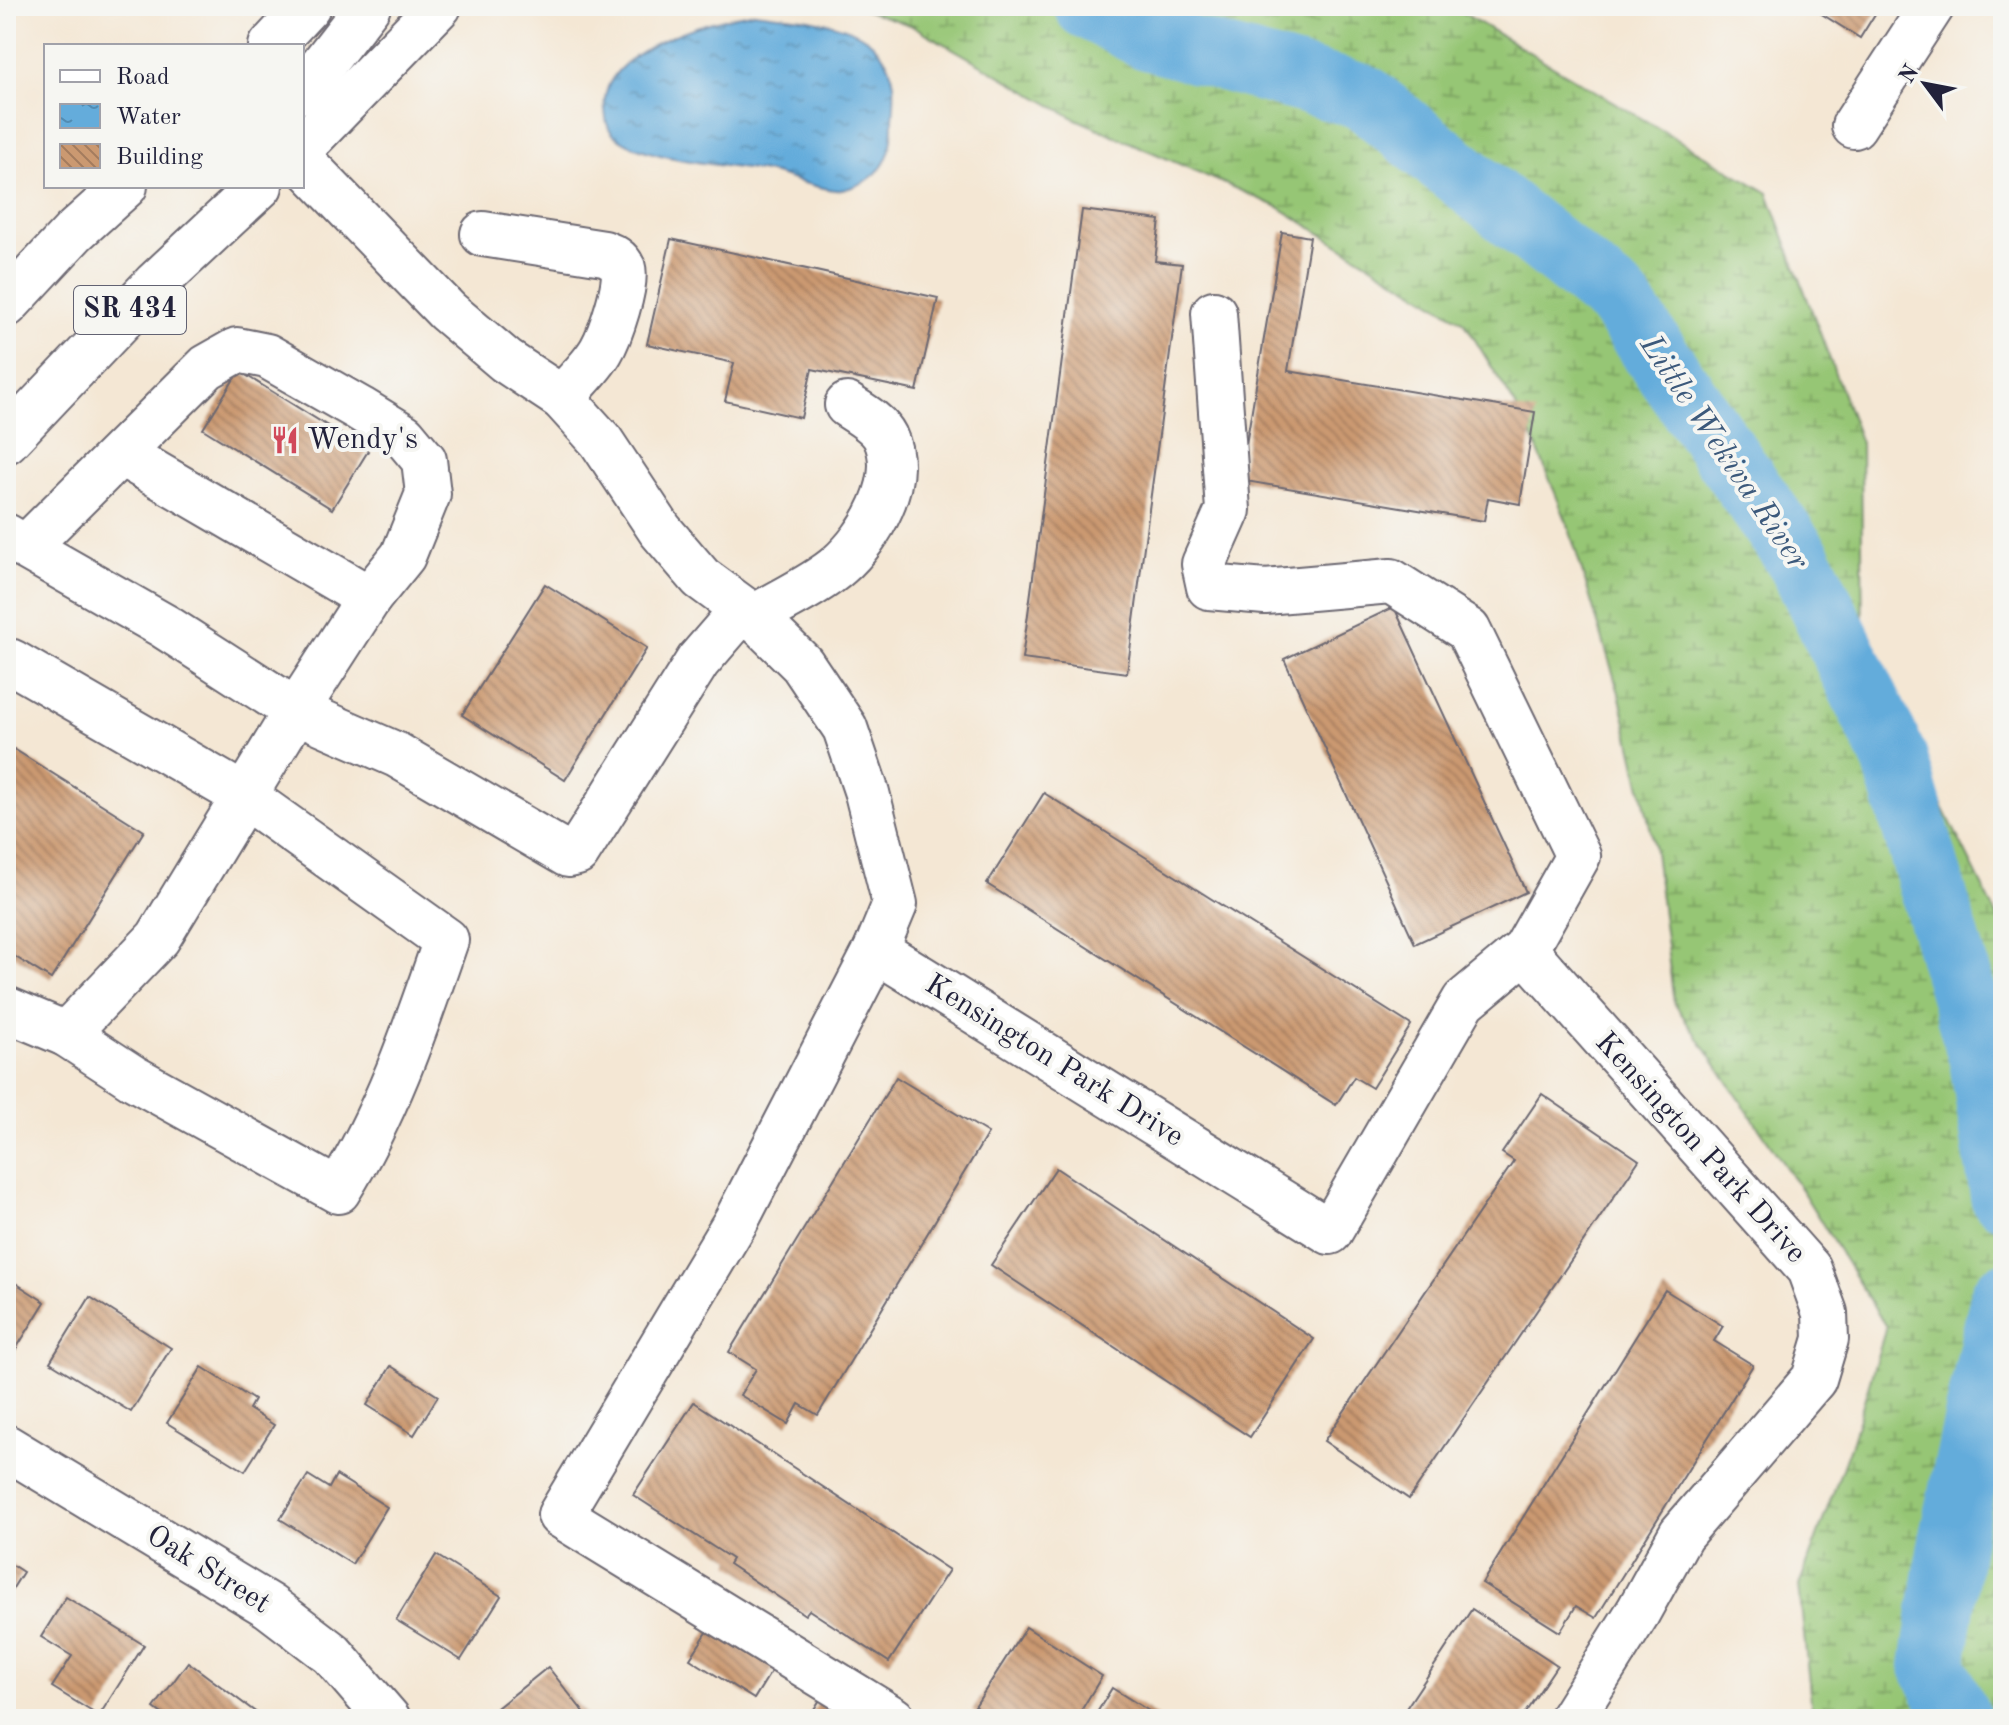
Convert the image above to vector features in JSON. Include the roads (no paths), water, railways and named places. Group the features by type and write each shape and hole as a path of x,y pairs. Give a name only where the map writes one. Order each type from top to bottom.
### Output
{"street":[{"path":"273,44 308,6"},
{"path":"1854,126 1932,6"},
{"path":"304,145 433,13"},
{"path":"304,88 358,19"},
{"path":"304,163 447,311 506,361 562,398 601,441 660,530 701,578 749,613 802,664 845,728 867,793 895,904 876,950 736,1221 560,1515 893,1719"},
{"name":"SR 434","path":"6,305 74,232 123,188"},
{"name":"SR 434","path":"6,441 156,283 258,188"},
{"path":"483,234 604,253 622,264 624,275 613,323 602,351 562,398"},
{"path":"1214,313 1228,510 1204,564 1209,587 1265,592 1391,581 1468,630 1578,856 1525,950"},
{"path":"66,1034 158,938 296,711 369,598 403,556 428,494 424,460 404,436 360,409 267,356 237,350 207,367 122,454 16,542 164,626 296,711 397,755 568,855 577,853 698,661 749,613 838,566 871,529 886,494 890,463 884,437 866,417 847,405"},
{"path":"122,454 369,598"},
{"path":"6,665 12,662 244,796 446,940 406,1055 364,1150 338,1191 132,1077 66,1034 6,1009"},
{"name":"Kensington Park Drive","path":"876,950 1330,1232 1464,1001 1525,950 1809,1269 1825,1313 1826,1339 1814,1379 1681,1534 1638,1612 1571,1719"},
{"name":"Oak Street","path":"6,1447 269,1606 332,1654 388,1719"}],"water":[{"path":"755,12 840,26 859,34 875,46 887,62 894,84 892,137 886,160 869,179 844,189 826,189 770,173 665,156 626,143 612,133 605,110 607,89 619,70 660,42 711,22"}],"waterway":[{"name":"Little Wekiva River","path":"1087,6 1147,37 1364,97 1618,300 1800,561 1895,759 1982,1060 2003,1196"},
{"name":"Little Wekiva River","path":"1959,1719 1933,1666 1953,1531 2003,1296"}],"place":[{"name":"Wendy's","path":"285,440"}]}
